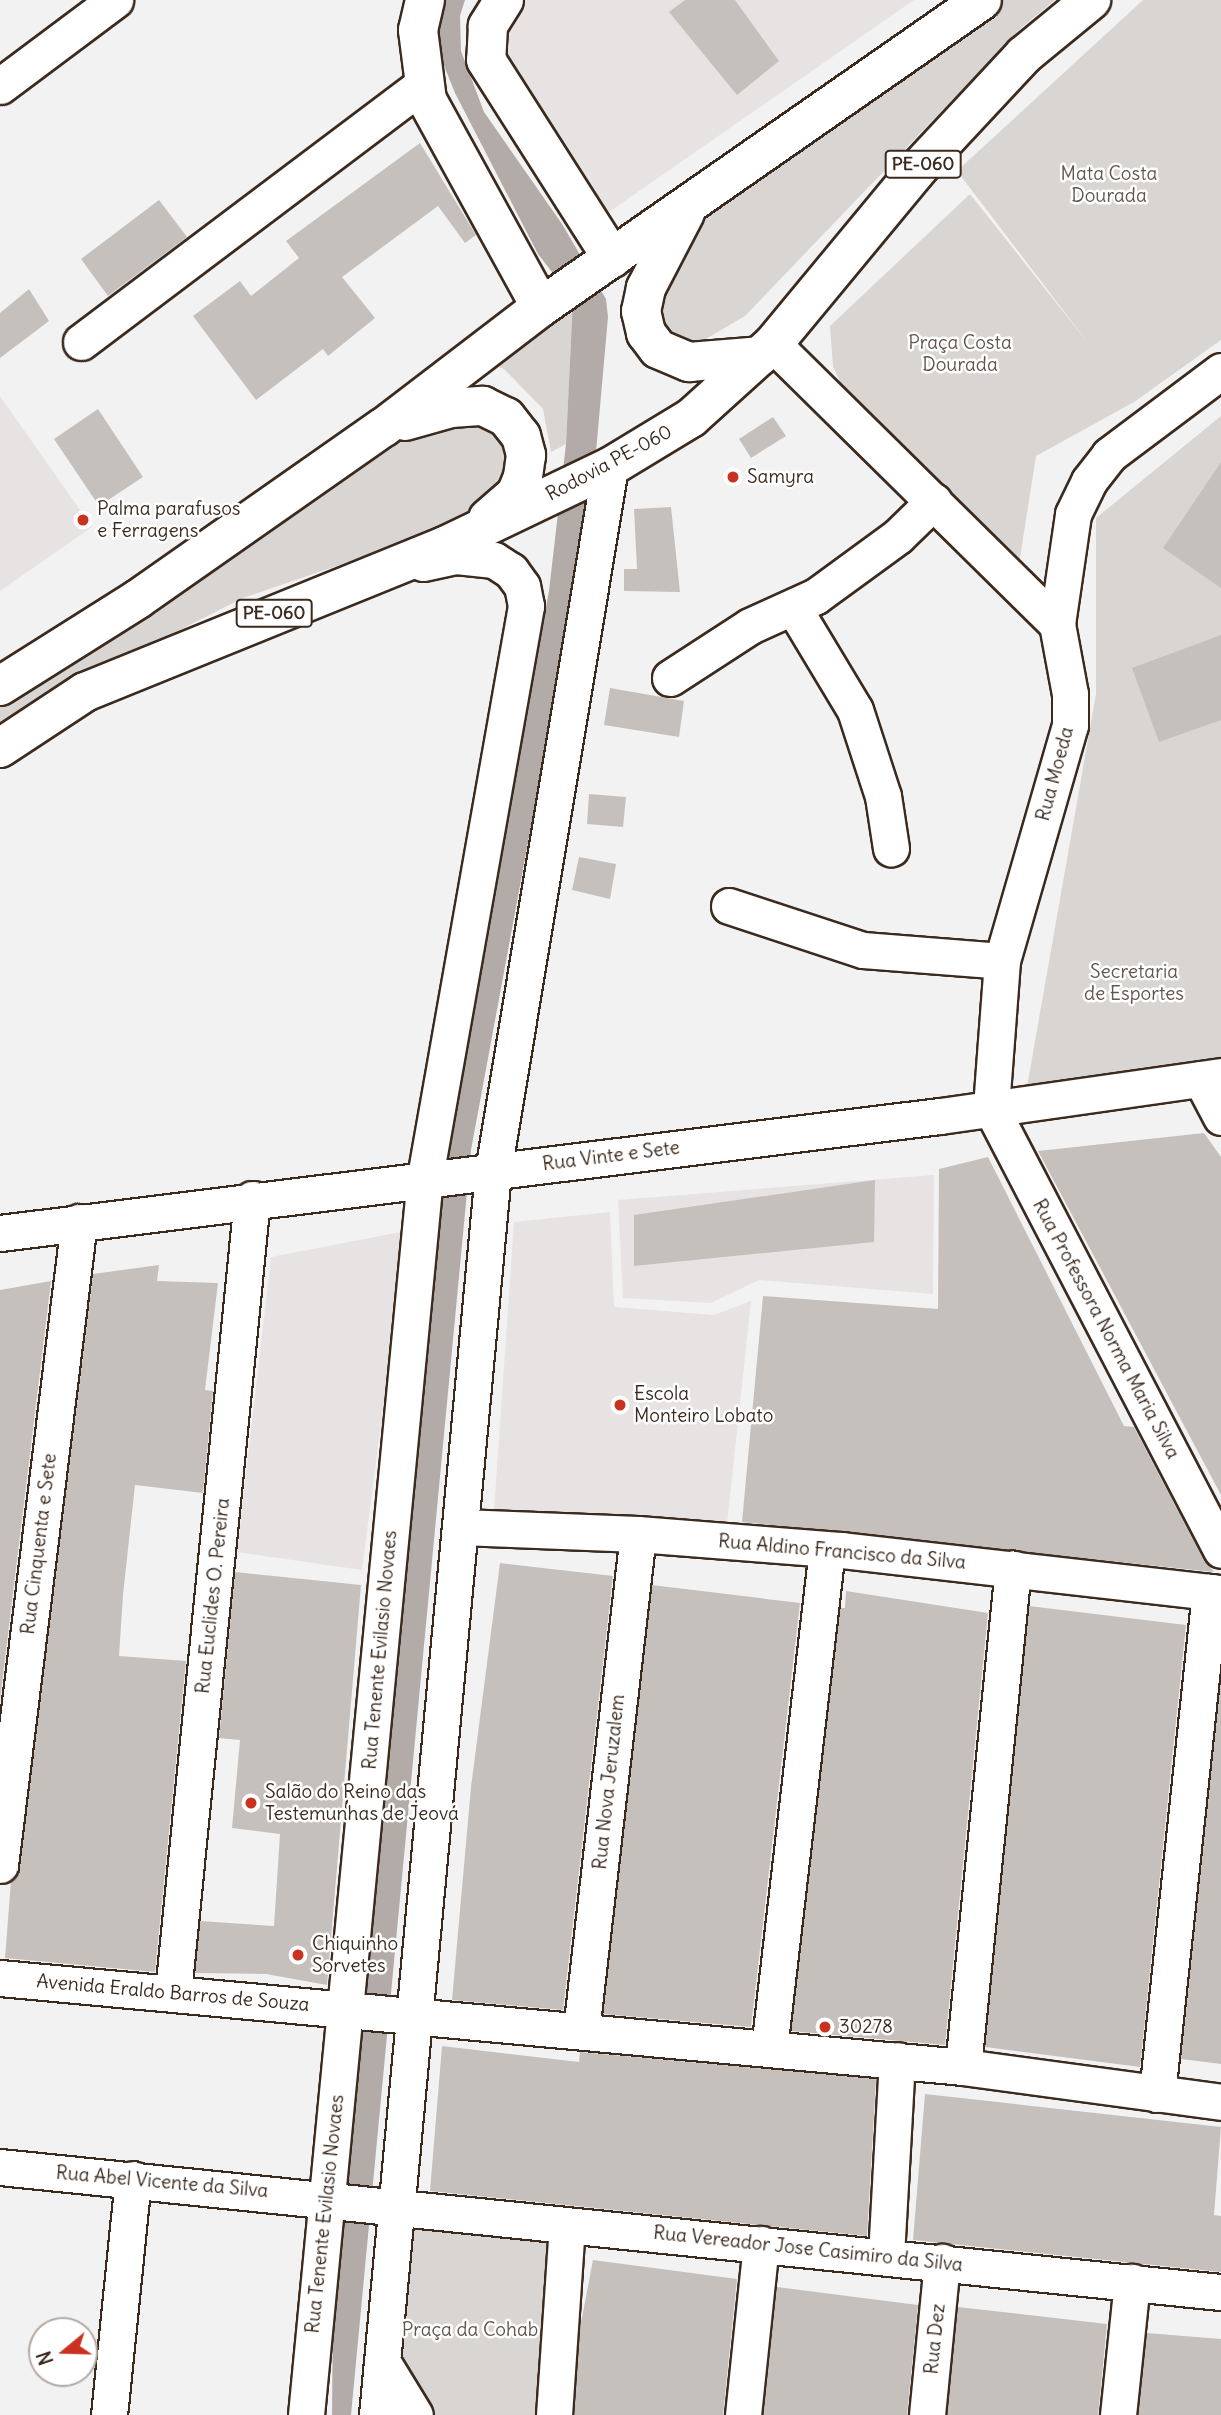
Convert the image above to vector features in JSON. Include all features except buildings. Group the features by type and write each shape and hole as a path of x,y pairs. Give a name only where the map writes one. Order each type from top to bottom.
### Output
{"main road":[{"path":"425,0 418,30 423,84 450,145 551,300"},
{"path":"504,0 488,26 486,60 603,263"},
{"path":"0,686 218,542 384,427 551,300 688,208 982,0"},
{"name":"Rodovia PE-060","path":"0,748 85,692 444,546 604,470 691,418 766,350 979,103 1024,55 1091,0"},
{"path":"688,208 646,288 641,311 646,333 658,349 689,362 766,350"},
{"path":"384,427 451,408 483,406 506,417 521,436 526,455 516,494 502,509 444,546"}],"street":[{"path":"0,86 115,0"},
{"path":"81,342 423,84"},
{"path":"766,350 934,501 1057,624"},
{"name":"Rua Moeda","path":"990,1108 1002,961 1069,725 1070,694 1057,624 1073,514 1089,481 1110,455 1221,371"},
{"path":"377,2415 382,2361 384,2206 402,2014 461,1527 483,1172 604,470"},
{"path":"670,678 750,626 793,607 898,536 934,501"},
{"name":"Rua Tenente Evilasio Novaes","path":"306,2415 350,2008 430,1177 526,606 522,586 511,571 494,560 456,556 382,570"},
{"path":"793,607 855,710 883,796 891,848"},
{"path":"729,906 863,950 1002,961"},
{"path":"1211,1078 1221,1117"},
{"name":"Rua Vinte e Sete","path":"0,1233 1211,1078"},
{"name":"Rua Professora Norma Maria Silva","path":"990,1108 1221,1550"},
{"name":"Rua Euclides O. Pereira","path":"173,1993 253,1199"},
{"name":"Rua Cinquenta e Sete","path":"0,1866 79,1222"},
{"name":"Rua Aldino Francisco da Silva","path":"461,1527 638,1534 827,1549 1216,1592"},
{"name":"Rua Nova Jeruzalem","path":"581,2031 638,1534"},
{"path":"827,1549 769,2049 963,2067 1221,2102"},
{"path":"963,2067 1013,1568"},
{"path":"1157,2094 1216,1592"},
{"name":"Avenida Eraldo Barros de Souza","path":"0,1978 350,2008 769,2049"},
{"path":"886,2256 897,2060"},
{"name":"Rua Abel Vicente da Silva","path":"0,2167 330,2198 384,2206"},
{"path":"109,2415 133,2179"},
{"name":"Rua Vereador Jose Casimiro da Silva","path":"384,2206 1221,2291"},
{"path":"554,2415 567,2224"},
{"path":"743,2415 761,2244"},
{"name":"Rua Dez","path":"927,2415 942,2262"},
{"path":"1118,2415 1132,2282"},
{"path":"382,2361 415,2415"}],"shaded area":[{"path":"438,0 465,0 460,16 461,51 484,112 562,224 606,299 608,317 592,497 471,1150 351,2415 332,2415 333,2311 438,1198 549,591 566,444 573,299 538,254 455,93 439,53"},
{"path":"484,0 914,0 586,228 479,8"},
{"path":"0,396 92,527 0,591"},
{"path":"934,1175 933,1294 759,1280 711,1303 623,1298 618,1200"},
{"name":"Escola Monteiro Lobato","path":"610,1212 614,1307 714,1315 751,1301 727,1524 494,1510 514,1222"},
{"path":"406,1231 362,1570 237,1552 271,1257"}],"green space":[{"path":"998,0 1055,0 1021,28 745,316 699,343 663,338 652,313 700,213"},
{"path":"1143,0 1221,0 1221,340 1134,402 1036,456 1019,564 844,391 833,366 830,326 970,194 1092,348 957,171"},
{"path":"573,299 566,444 551,452 543,409 504,369 481,360"},
{"name":"Secretaria de Esportes","path":"1221,416 1221,1063 1027,1087 1096,694 1096,518"},
{"path":"490,420 511,444 513,476 492,501 427,535 243,598 53,694 0,729 0,706 243,551 408,437"},
{"name":"Praça da Cohab","path":"396,2224 553,2229 547,2415 383,2415"}],"place":[{"name":"Samyra","path":"733,477"},
{"name":"Palma parafusos e Ferragens","path":"83,520"},
{"name":"Escola Monteiro Lobato","path":"620,1405"},
{"name":"Salão do Reino das Testemunhas de Jeová","path":"251,1803"},
{"name":"Chiquinho Sorvetes","path":"298,1955"},
{"name":"30278","path":"825,2027"}],"park label":[{"name":"Mata Costa Dourada","path":"1109,185"},
{"name":"Praça Costa Dourada","path":"960,354"}]}
